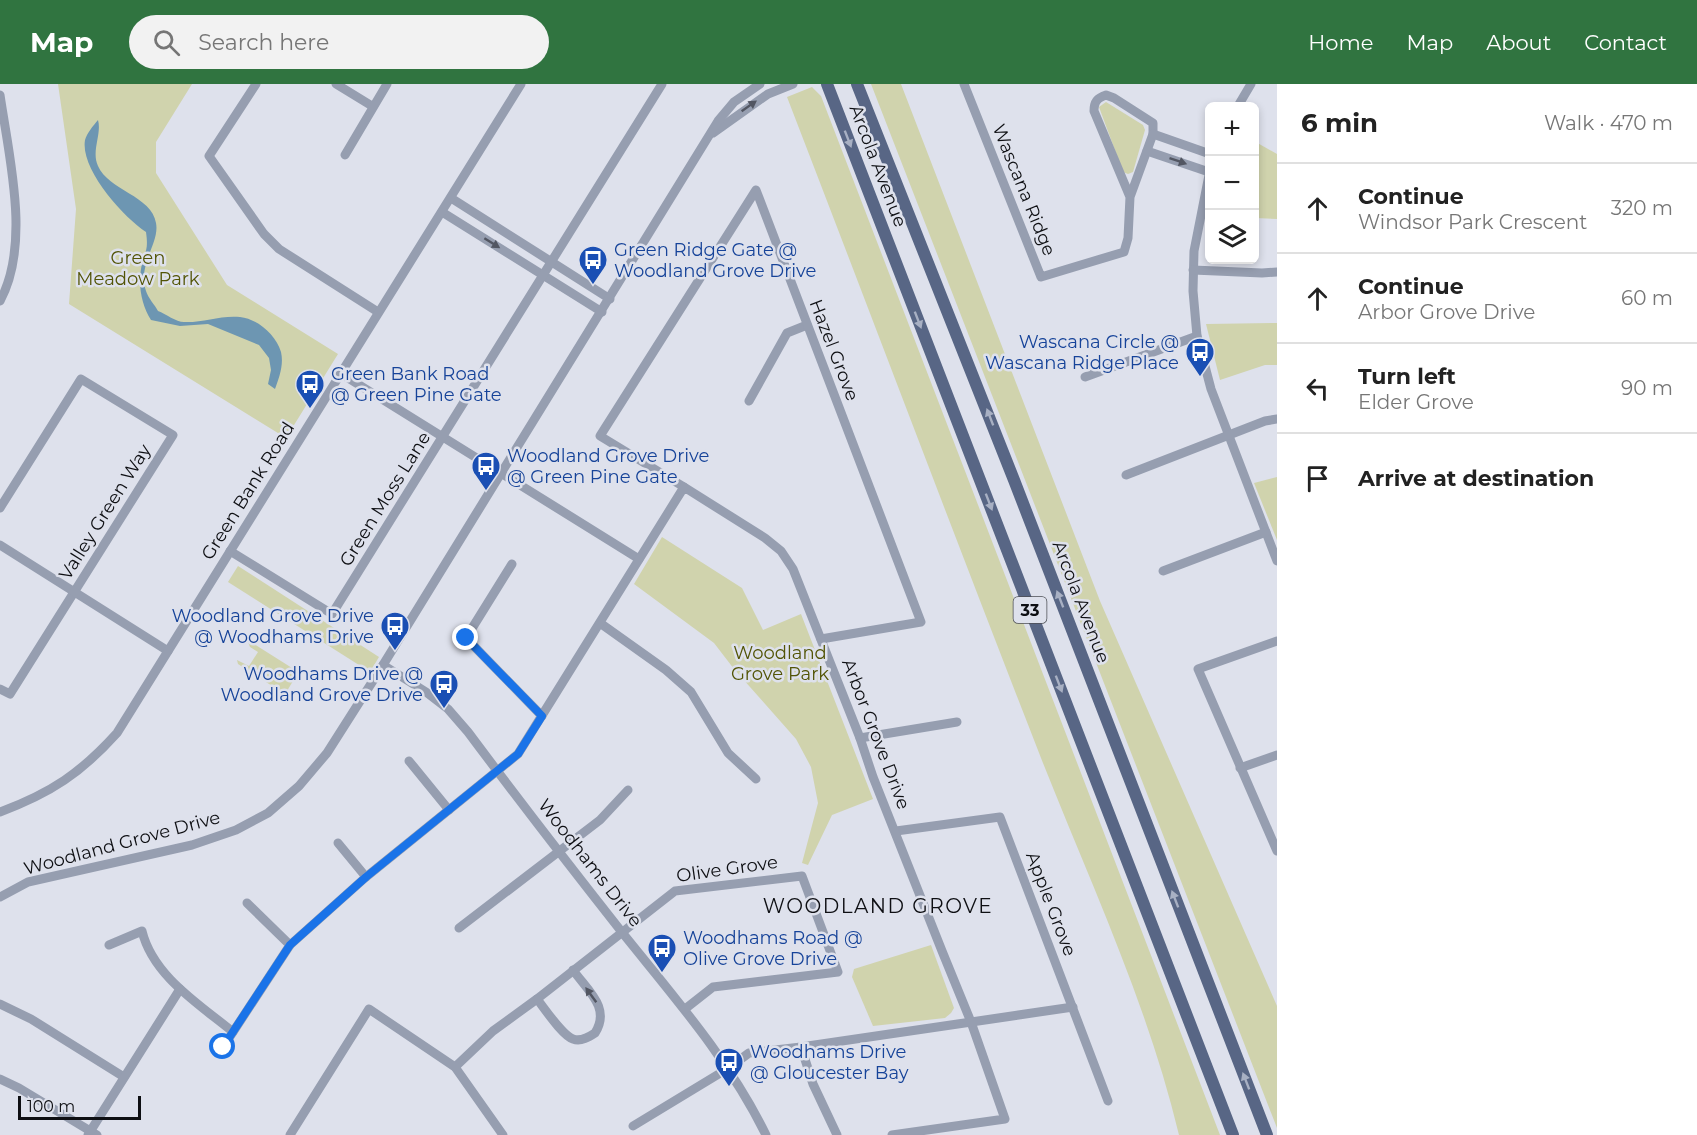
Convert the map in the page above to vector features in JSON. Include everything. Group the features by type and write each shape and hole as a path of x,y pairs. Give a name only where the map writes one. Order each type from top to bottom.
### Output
{"main road":[{"name":"Arcola Avenue","path":"827,84 1233,1135"},
{"name":"Arcola Avenue","path":"857,84 1010,469 1267,1135"}],"street":[{"path":"256,84 210,156 264,234 279,249 378,312"},
{"path":"336,84 372,106"},
{"path":"345,155 387,84"},
{"name":"Green Bank Road","path":"0,812 39,797 75,774 94,759 117,734 521,84"},
{"name":"Green Moss Lane","path":"230,551 332,614 662,84"},
{"name":"Woodland Grove Drive","path":"0,897 28,882 192,845 236,830 268,813 299,786 327,753 383,665 709,136 734,102 760,84"},
{"name":"Woodland Grove Drive","path":"709,136 760,99 793,84"},
{"name":"Wascana Ridge","path":"964,84 1041,277 1124,252 1128,238 1130,197 1153,134 1153,123 1106,95 1094,104 1094,111 1130,197"},
{"path":"1240,102 1251,84"},
{"path":"0,95 5,166 17,220 13,269 0,301"},
{"path":"1153,134 1205,153"},
{"path":"1147,151 1205,170"},
{"name":"Hazel Grove","path":"684,488 600,436 756,190 921,622 821,639"},
{"path":"1205,190 1196,232 1193,270 1197,336 1204,369 1277,561"},
{"path":"451,198 610,299"},
{"path":"442,212 602,312"},
{"path":"1193,270 1277,272"},
{"path":"749,401 787,333 807,325"},
{"path":"1085,377 1197,336"},
{"path":"340,373 639,559"},
{"name":"Valley Green Way","path":"0,508 81,378 173,435 10,694 0,688"},
{"path":"1126,475 1265,421 1277,419"},
{"path":"223,1047 290,945 366,877 518,754 684,488"},
{"name":"Arbor Grove Drive","path":"684,488 781,551 793,569 971,1022 1005,1119 892,1135"},
{"path":"1163,570 1266,532"},
{"path":"0,545 168,651"},
{"path":"512,564 466,638 542,716"},
{"path":"600,623 666,670 691,692 728,753 756,779"},
{"path":"1277,641 1198,669 1277,851"},
{"name":"Woodhams Drive","path":"383,665 448,709 685,1009 755,1112 766,1135"},
{"path":"860,738 957,722"},
{"path":"1240,768 1277,755"},
{"path":"409,761 449,810"},
{"path":"459,928 600,820 628,790"},
{"name":"Apple Grove","path":"896,831 1000,817 1108,1101"},
{"path":"339,843 366,877"},
{"name":"Olive Grove","path":"622,932 675,891 802,876 838,972 714,987 685,1009"},
{"path":"247,903 290,945"},
{"path":"109,945 142,931 146,948 153,960 180,989 233,1032"},
{"path":"455,1067 494,1031 622,932"},
{"path":"537,999 567,1036 574,1040 581,1040 596,1033 602,1017 601,1008 573,970"},
{"path":"0,1079 19,1088 92,1134 124,1077 180,989"},
{"path":"0,1004 31,1019 124,1077"},
{"path":"633,1126 727,1069 749,1053 1073,1007"},
{"path":"290,1135 369,1009 455,1067 503,1135"},
{"path":"801,1047 813,1084 837,1135"}],"green space":[{"name":"Green Meadow Park","path":"58,84 192,84 156,142 156,173 227,285 338,354 286,438 69,304 76,209"},
{"path":"871,84 901,84 1100,601 1277,1006 1277,1128"},
{"path":"812,87 821,96 1220,1135 1179,1135 1135,991 1041,758 787,97"},
{"path":"1106,102 1143,125 1145,130 1133,172 1128,174 1123,172 1099,107"},
{"path":"1259,144 1277,154 1277,219 1259,218"},
{"path":"1277,323 1277,365 1265,365 1220,380 1206,324"},
{"path":"1277,477 1277,540 1254,483"},
{"name":"Woodland Grove Park","path":"662,537 742,588 763,630 801,614 873,799 832,815 808,865 802,863 818,803 811,767 796,739 714,643 634,584"},
{"path":"238,566 379,657 370,672 228,582"},
{"path":"248,642 300,673 300,678 296,676 287,691 290,695 286,695 238,664 237,660 249,666 258,652 250,647"},
{"path":"931,945 954,1008 951,1013 945,1018 873,1026 852,977 854,969"}],"water":[{"path":"98,120 96,160 98,166 111,181 147,206 156,223 155,238 144,272 146,291 150,299 158,311 181,322 240,317 260,324 271,334 281,352 281,367 275,389 268,384 271,370 269,358 259,345 208,324 180,326 151,320 140,289 141,269 147,248 146,232 115,204 105,191 96,178 85,152 86,137"}],"place":[{"name":"Green Ridge Gate @ Woodland Grove Drive","path":"593,286"},
{"name":"Wascana Circle @ Wascana Ridge Place","path":"1200,378"},
{"name":"Green Bank Road @ Green Pine Gate","path":"310,410"},
{"name":"Woodland Grove Drive @ Green Pine Gate","path":"486,492"},
{"name":"Woodland Grove Drive @ Woodhams Drive","path":"395,652"},
{"name":"Woodhams Drive @ Woodland Grove Drive","path":"444,710"},
{"name":"Woodhams Road @ Olive Grove Drive","path":"662,974"},
{"name":"Woodhams Drive @ Gloucester Bay","path":"729,1088"}],"district":[{"name":"WOODLAND GROVE","path":"878,906"}],"route":[{"path":"223,1047 290,945 366,877 518,754 542,716 466,638"}]}
